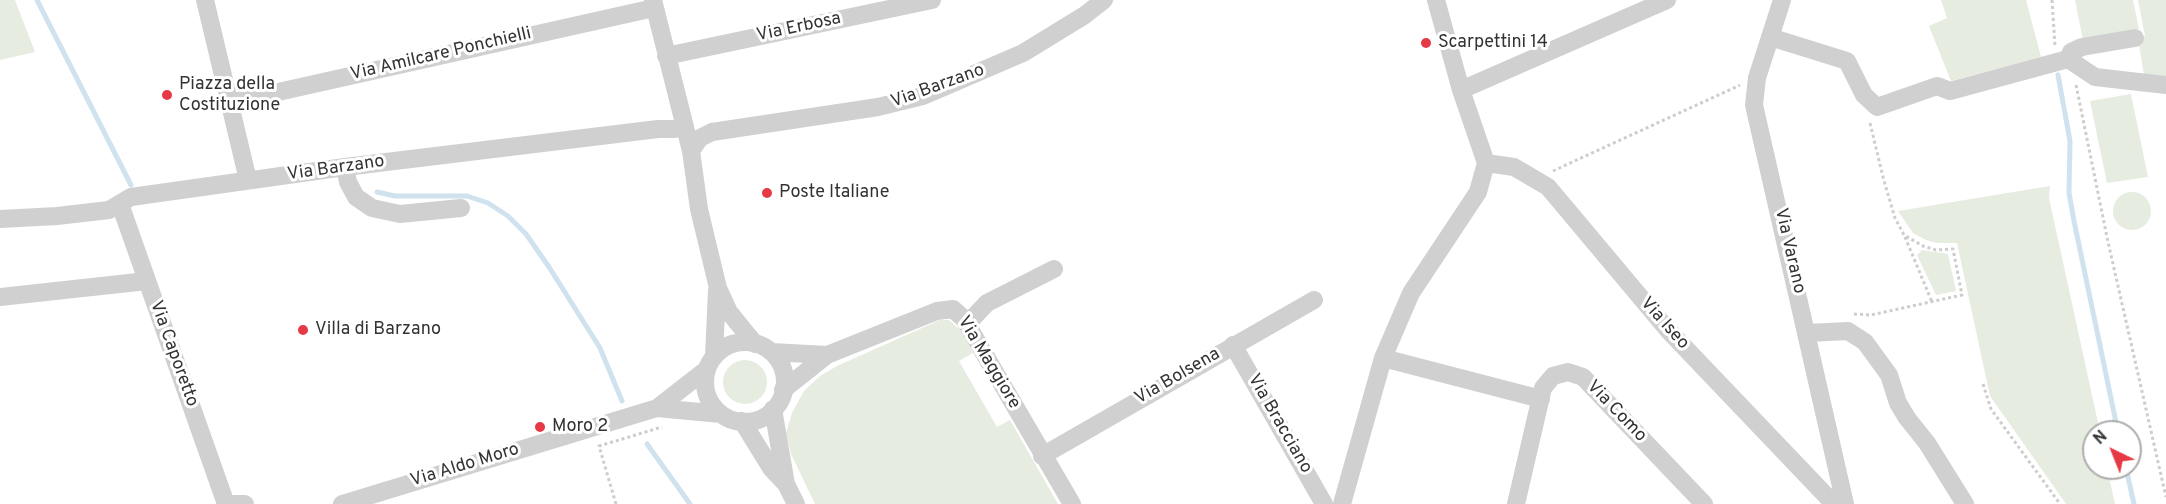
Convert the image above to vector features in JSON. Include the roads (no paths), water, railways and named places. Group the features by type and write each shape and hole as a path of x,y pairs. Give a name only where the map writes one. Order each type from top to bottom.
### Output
{"street":[{"path":"206,0 248,180"},
{"name":"Via Erbosa","path":"667,60 932,0"},
{"name":"Via Barzano","path":"691,151 700,138 712,132 878,107 923,96 1023,53 1080,8 1104,0"},
{"path":"1342,504 1383,358 1411,293 1478,192 1486,163 1461,90 1436,0"},
{"path":"1461,90 1667,0"},
{"name":"Via Varano","path":"1782,0 1757,78 1754,95 1756,113 1808,333 1845,504"},
{"path":"653,4 667,60 674,76 691,151 699,209 717,288 729,312 782,367 783,390 773,410 759,419 742,421 721,414 707,394 717,288"},
{"name":"Via Amilcare Ponchielli","path":"229,103 653,4"},
{"path":"1770,37 1846,61 1864,95 1877,107 1937,86 1950,92 2068,62 2095,77 2166,85"},
{"path":"2068,62 2071,52 2082,47 2135,38"},
{"path":"667,60 664,78 682,161 699,209"},
{"name":"Via Barzano","path":"0,219 109,210 130,197 345,167 658,129 675,129"},
{"name":"Via Iseo","path":"1486,163 1514,167 1538,178 1560,199 1668,330 1834,504"},
{"path":"345,167 348,182 356,197 372,208 400,214 461,208"},
{"name":"Via Caporetto","path":"120,204 226,504"},
{"path":"967,324 987,303 1054,269"},
{"path":"0,297 147,281"},
{"name":"Via Bolsena","path":"1042,456 1314,300"},
{"name":"Via Maggiore","path":"783,390 827,355 943,309 957,311 967,324 1072,504"},
{"path":"1808,333 1848,331 1860,337 1889,375 1898,404 1927,443 1965,504"},
{"path":"710,363 732,344 763,348"},
{"name":"Via Bracciano","path":"1233,345 1324,504"},
{"name":"Via Maggiore","path":"763,348 827,355"},
{"path":"1383,358 1540,399 1516,504"},
{"name":"Via Aldo Moro","path":"657,408 710,363"},
{"name":"Via Como","path":"1540,399 1543,388 1553,376 1568,372 1582,377 1704,504"},
{"name":"Via Aldo Moro","path":"342,504 657,408 721,414"},
{"path":"773,410 786,484"},
{"path":"742,421 771,468 786,484 796,504"},
{"path":"226,504 245,504"}],"waterway":[{"path":"37,0 131,185"},
{"path":"2058,75 2070,141 2069,193 2115,420"},
{"path":"377,192 395,196 467,196 488,203 508,216 526,234 600,348 622,401"},
{"path":"647,444 690,504"},
{"path":"2129,480 2134,504"}],"place":[{"name":"Scarpettini 14","path":"1426,43"},
{"name":"Piazza della Costituzione","path":"167,95"},
{"name":"Poste Italiane","path":"767,193"},
{"name":"Villa di Barzano","path":"303,330"},
{"name":"Moro 2","path":"540,427"}]}
